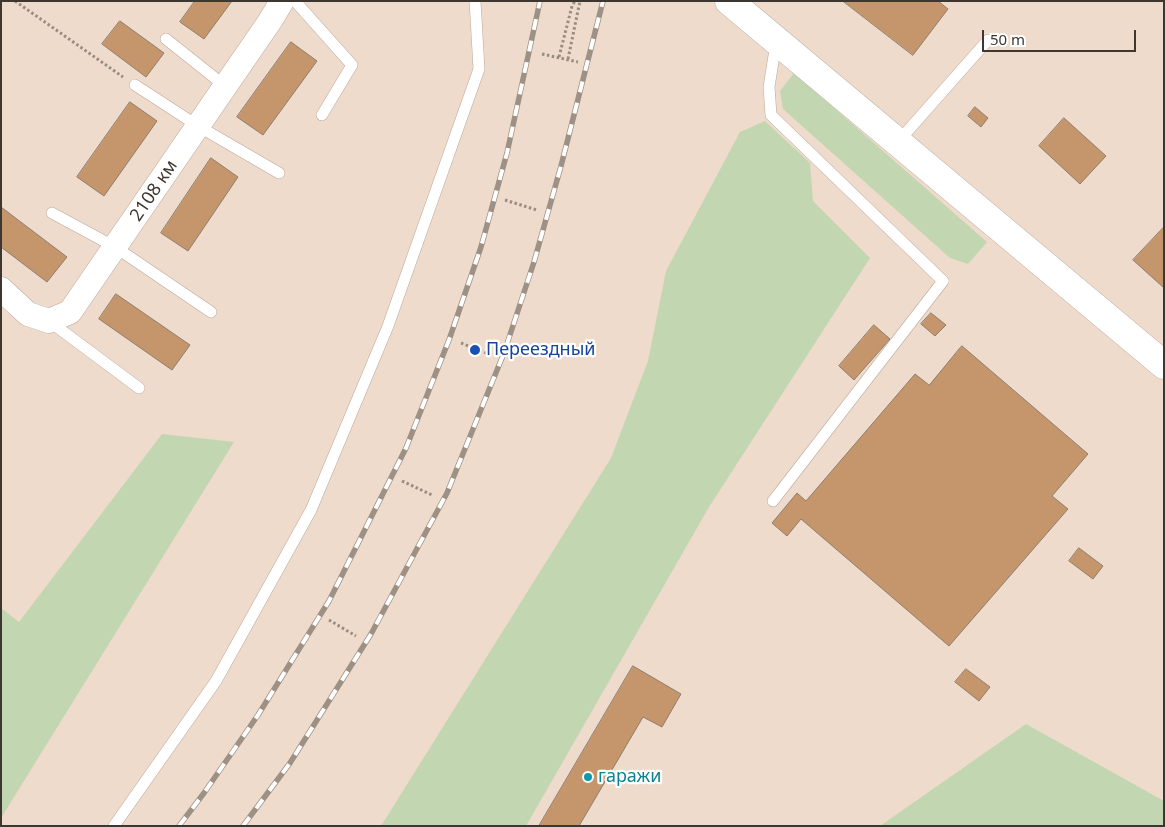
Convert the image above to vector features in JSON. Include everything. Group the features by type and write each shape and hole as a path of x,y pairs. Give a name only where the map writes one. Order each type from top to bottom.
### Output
{"street":[{"name":"2108 км","path":"49,321 70,312 226,86 282,1"},
{"path":"729,1 1164,365"},
{"path":"1,289 28,314 49,321"}],"lane":[{"path":"295,1 352,65 322,115"},
{"path":"114,826 216,680 311,510 388,326 479,69 475,1"},
{"path":"166,39 226,86"},
{"path":"898,143 988,40"},
{"path":"773,501 943,281 771,115 769,87 776,41"},
{"path":"135,85 198,126 279,173"},
{"path":"52,213 115,248 210,312"},
{"path":"49,321 139,388"}],"path":[{"path":"15,1 135,85"},
{"path":"559,57 572,6 576,1"},
{"path":"568,59 580,1"},
{"path":"542,54 578,62"},
{"path":"505,200 537,210"},
{"path":"461,343 491,355"},
{"path":"402,481 432,495"},
{"path":"329,620 356,636"}],"green space":[{"path":"794,73 987,242 968,264 950,258 783,109 780,91"},
{"path":"765,121 810,163 813,201 870,258 709,507 526,826 381,826 611,458 648,361 666,271 740,132"},
{"path":"162,434 234,442 1,818 1,608 19,622"},
{"path":"1026,724 1164,801 1164,826 880,826"}],"building":[{"path":"195,1 232,1 204,39 180,22"},
{"path":"843,1 938,1 948,9 913,55"},
{"path":"120,21 164,53 146,77 102,44"},
{"path":"291,42 317,61 263,135 237,117"},
{"path":"130,102 157,121 104,196 77,177"},
{"path":"975,107 988,118 981,127 968,116"},
{"path":"1064,118 1106,156 1080,184 1039,146"},
{"path":"211,158 238,177 188,251 161,233"},
{"path":"1,207 67,257 47,282 1,247"},
{"path":"1164,227 1164,288 1133,260"},
{"path":"116,294 190,345 172,370 99,319"},
{"path":"931,313 946,325 935,336 921,324"},
{"path":"874,325 890,339 854,380 839,366"},
{"path":"962,346 1088,454 1052,496 1068,509 949,646 801,519 787,536 772,523 797,493 806,501 915,374 929,385"},
{"path":"1079,548 1103,566 1093,579 1069,561"},
{"name":"гаражи","path":"633,666 681,694 662,727 643,717 579,826 539,826"},
{"path":"966,669 990,687 979,701 955,682"}],"railway":[{"path":"179,826 258,715 329,601 406,448 449,340 481,247 507,153 540,1"},
{"path":"243,826 290,763 371,634 447,493 504,353 534,262 561,166 603,1"}],"place":[{"name":"Переездный","path":"475,350"},
{"name":"гаражи","path":"588,777"}]}
